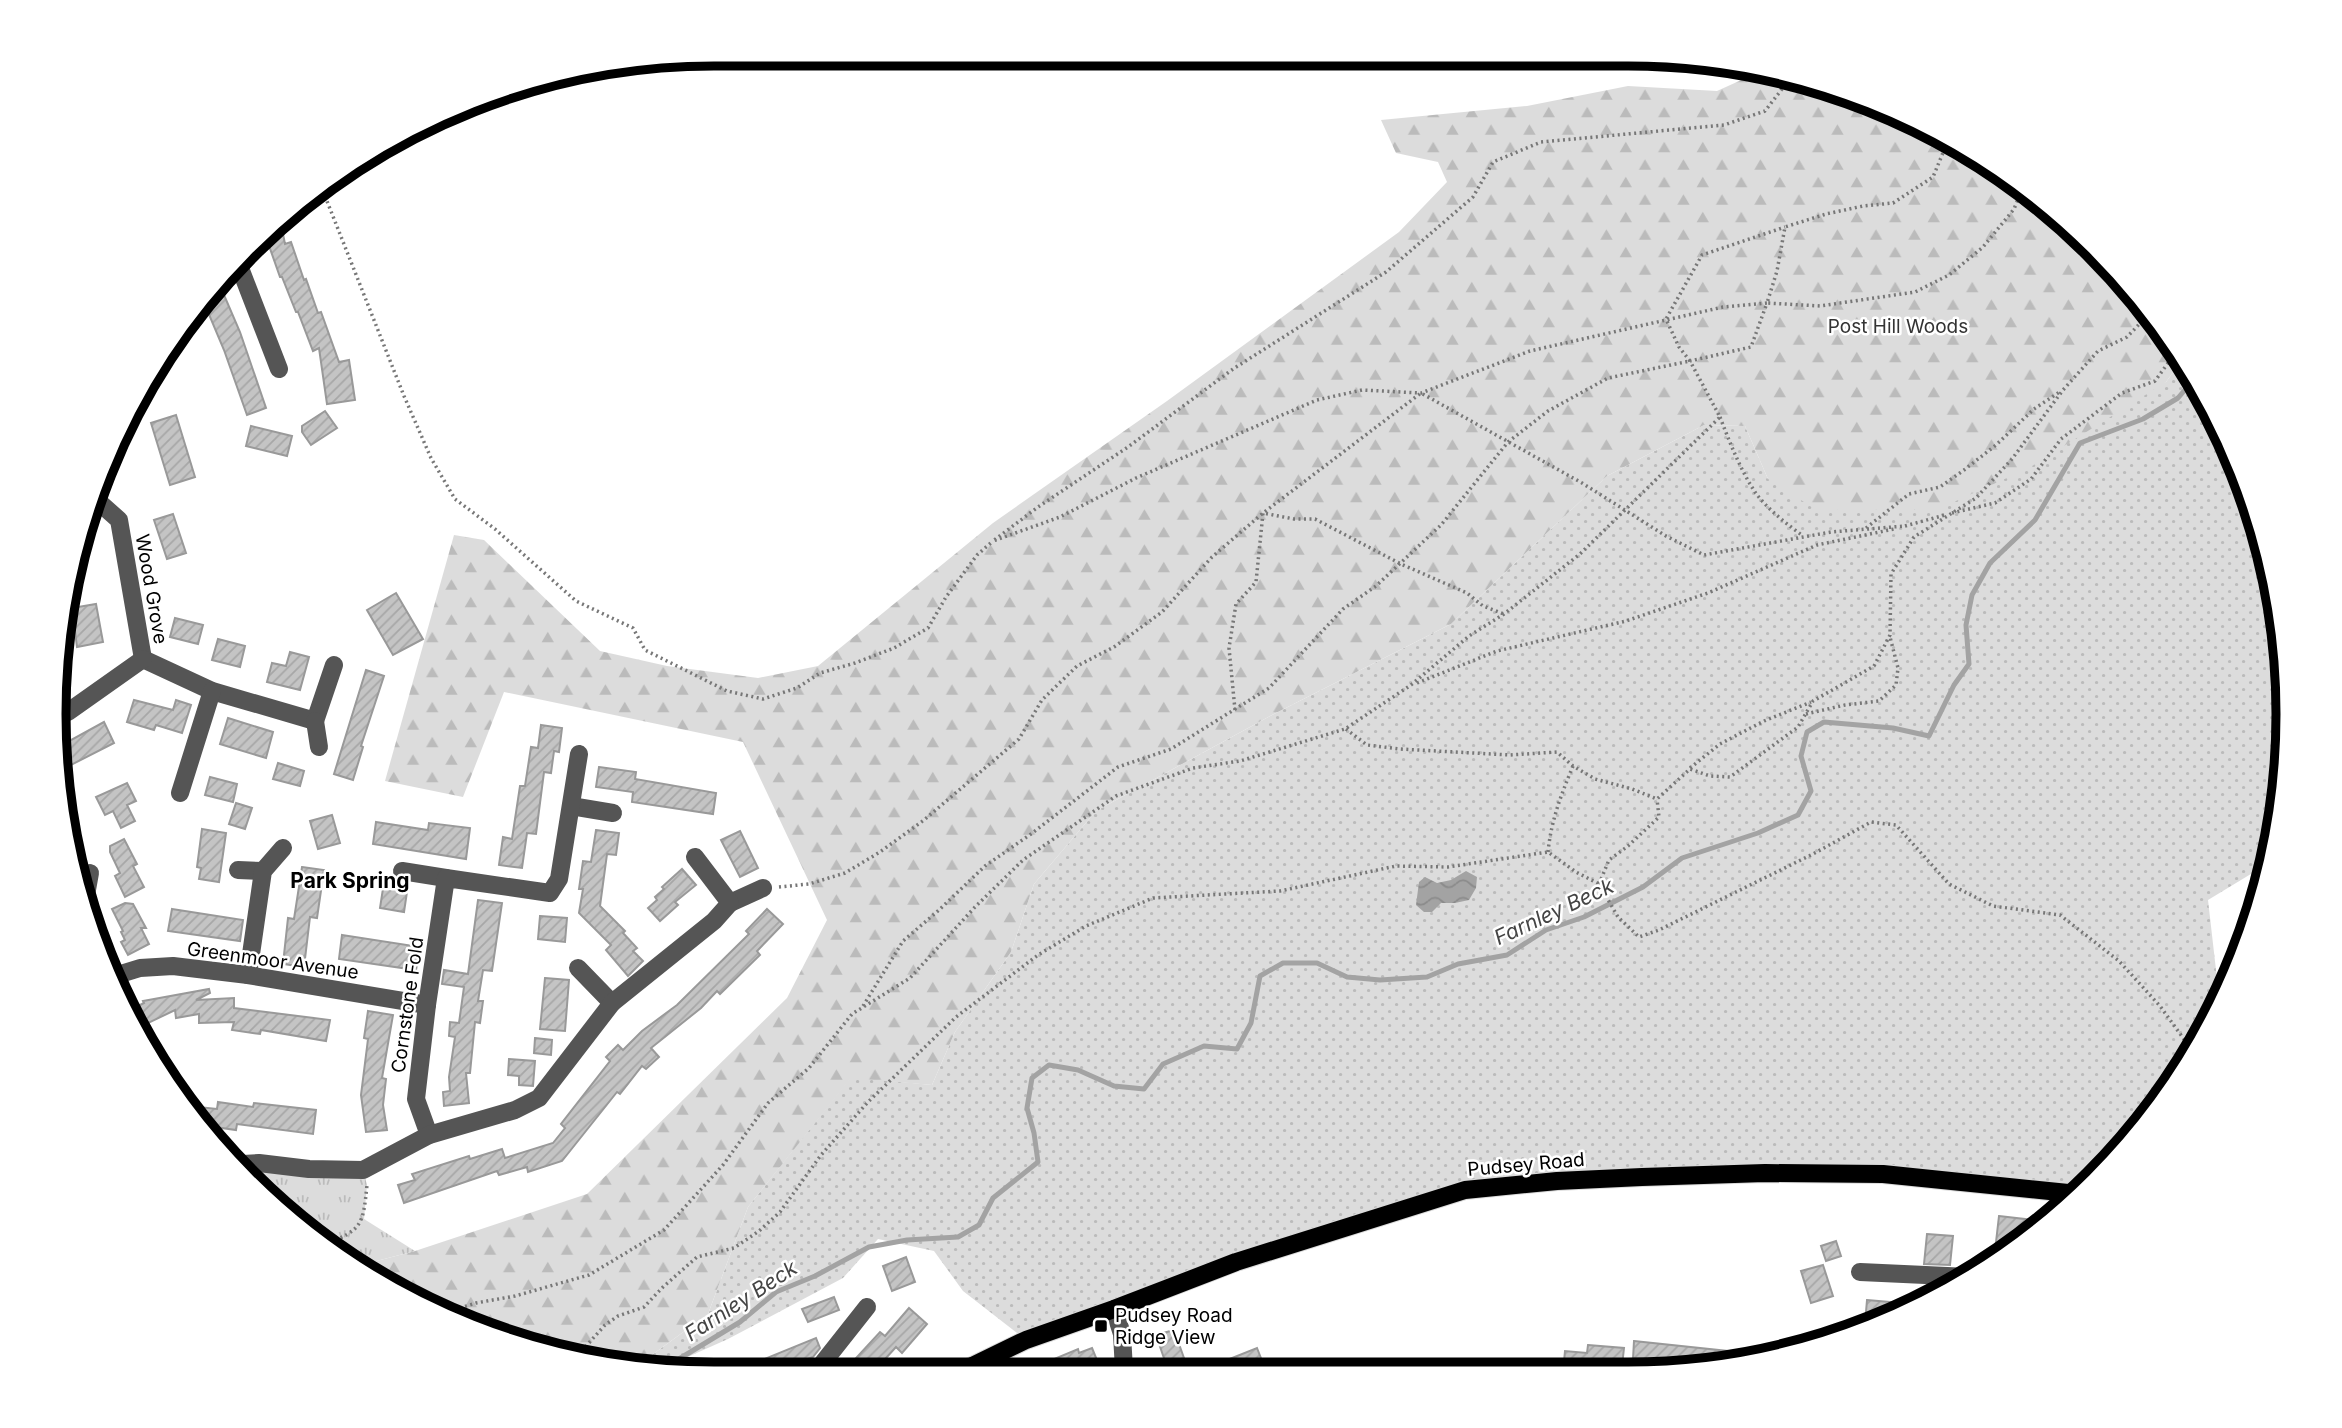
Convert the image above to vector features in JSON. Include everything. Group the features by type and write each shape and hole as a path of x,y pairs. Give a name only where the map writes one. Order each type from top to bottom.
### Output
{"main road":[{"name":"Pudsey Road","path":"982,1362 1026,1340 1236,1262 1465,1189 1557,1181 1765,1173 1883,1174 2064,1193"}],"street":[{"path":"241,272 279,369"},
{"name":"Wood Grove","path":"102,504 119,520 143,659"},
{"name":"Wood Grove","path":"143,659 212,691 315,721"},
{"name":"Wood Grove","path":"68,712 143,659"},
{"path":"319,747 315,721 334,665"},
{"path":"180,793 212,691"},
{"path":"402,871 550,893 559,879 579,754"},
{"path":"571,806 613,813"},
{"path":"248,975 264,872 283,848"},
{"path":"695,857 730,903"},
{"path":"238,870 264,872"},
{"path":"89,881 90,873"},
{"name":"Cornstone Fold","path":"429,1135 416,1099 446,878"},
{"path":"248,1164 363,1170 429,1135 515,1111 539,1098 612,1003 713,921 730,903 763,888"},
{"name":"Greenmoor Avenue","path":"121,974 139,968 173,966 248,975 427,1005"},
{"path":"578,968 612,1003"},
{"path":"1860,1272 1948,1277"},
{"path":"824,1362 867,1307"},
{"path":"1114,1309 1122,1334 1124,1362"}],"path":[{"path":"325,196 415,421 431,458 455,499 495,529 576,601 633,628 645,650 727,691 763,699 797,688 820,673 894,648 928,628 946,597 977,555 993,541 1038,507 1128,447 1233,369 1386,272 1473,197 1493,162 1541,142 1724,125 1765,111 1784,86"},
{"path":"1666,319 1702,255 1826,214 1893,203 1933,177 1945,149"},
{"path":"763,888 809,884 845,873 924,820 1019,739 1042,700 1077,666 1114,648 1162,612 1212,557 1263,513 1420,393 1530,351 1723,307 1767,303 1820,306 1915,292 1949,275 1983,247 2014,209 2019,198"},
{"path":"861,1008 903,940 985,866 1118,767 1171,749 1269,688 1343,609 1376,586 1441,525 1508,442 1548,411 1608,378 1751,347 1777,271 1785,228"},
{"path":"1666,319 1679,347 1690,361 1720,417 1736,458 1756,494 1804,537"},
{"path":"1806,714 1879,701 1896,685 1898,668 1890,635 1891,573 1914,537 1976,498 2012,459 2063,390 2098,351 2127,337 2143,321"},
{"path":"1411,685 1497,651 1626,621 1708,593 1817,545 1995,503 2031,480 2061,439 2122,393 2155,380 2170,360"},
{"path":"993,541 1060,517 1136,478 1317,400 1362,390 1420,393 1626,510 1666,536 1704,555 1804,537 1905,526"},
{"path":"1864,529 1909,494 1940,487 1996,445 2034,409 2063,390"},
{"path":"458,1309 589,1275 664,1230 723,1165 768,1103 809,1068 852,1014 911,978 975,907 1023,860 1115,796 1193,768 1240,761 1345,729 1411,685 1469,636 1504,614 1580,554 1720,417"},
{"path":"1263,513 1294,519 1315,519 1401,564 1467,593 1483,606 1504,614"},
{"path":"1235,710 1229,648 1236,604 1256,582 1263,513"},
{"path":"1657,799 1720,744 1764,721 1813,701 1874,666 1890,635"},
{"path":"1690,769 1710,776 1730,777 1798,727 1813,701"},
{"path":"1345,729 1367,745 1399,749 1510,755 1557,752 1573,766 1595,779 1657,799"},
{"path":"1548,852 1556,807 1573,766"},
{"path":"1599,884 1609,860 1659,817 1657,799"},
{"path":"584,1348 605,1325 618,1316 644,1307 697,1257 734,1248 759,1231 780,1212 821,1155 868,1102 946,1027 1038,955 1086,926 1153,898 1280,891 1396,866 1448,867 1548,852 1599,884 1618,917 1639,937 1659,930 1871,822 1896,825 1949,884 1993,906 2060,915 2119,961 2160,1006 2186,1043"},
{"path":"337,1240 345,1237 364,1219 367,1185 363,1170"}],"green space":[{"name":"Post Hill Woods","path":"1746,78 1796,89 1876,116 1952,153 2022,200 2086,256 2142,320 2176,369 2166,382 2029,468 1936,510 1815,509 1768,479 1745,426 1704,425 1607,476 1451,624 1272,715 1096,811 1034,884 1011,952 955,1032 932,1085 851,1078 748,1207 708,1314 648,1358 588,1349 506,1327 428,1295 370,1263 415,1251 587,1194 787,998 827,920 743,742 504,692 463,797 385,781 454,535 484,540 600,651 667,666 758,678 818,666 993,523 1167,401 1399,232 1447,182 1438,162 1396,153 1381,120 1527,106 1628,86 1717,91"},
{"path":"2176,369 2189,390 2226,466 2253,546 2270,629 2274,672 2276,714 2270,799 2256,871 2208,900 2217,981 2209,1000 2189,1038 2142,1108 2115,1141 2064,1193 1883,1174 1465,1190 1026,1340 963,1291 934,1251 878,1239 843,1278 728,1339 680,1360 648,1358 708,1314 748,1207 851,1077 932,1085 955,1032 1011,952 1034,884 1096,811 1272,715 1451,624 1607,476 1704,425 1745,426 1768,479 2166,382"},
{"path":"249,1164 363,1170 367,1185 364,1219 415,1251 370,1263 320,1228"}],"water":[{"path":"1466,871 1477,877 1476,888 1469,900 1441,903 1432,912 1424,912 1416,905 1419,882 1425,877 1437,883 1451,880"}],"building":[{"path":"282,231 285,244 291,242 339,362 349,360 355,400 327,404 319,348 313,351 298,312 280,277 269,244"},
{"path":"223,292 240,332 266,408 247,415 207,311"},
{"path":"325,411 337,428 311,445 302,432 302,426"},
{"path":"176,415 195,477 170,485 151,423"},
{"path":"251,426 292,436 287,456 246,446"},
{"path":"173,514 186,553 167,559 154,520"},
{"path":"396,593 423,639 393,655 367,610"},
{"path":"96,604 103,642 77,647 74,620 76,607"},
{"path":"175,618 203,625 198,644 170,637"},
{"path":"218,639 245,646 240,667 212,660"},
{"path":"290,652 309,657 300,690 267,682 272,663 286,666"},
{"path":"366,670 384,676 353,780 334,774"},
{"path":"134,700 173,710 176,700 191,705 182,733 156,725 154,730 127,722"},
{"path":"228,718 273,732 266,758 220,744"},
{"path":"104,722 114,743 69,766 67,742"},
{"path":"541,725 562,728 559,752 554,751 551,773 544,772 536,834 527,833 522,868 499,865 503,837 512,839 520,786 525,786 531,747 538,748"},
{"path":"278,763 304,771 300,786 273,779"},
{"path":"599,767 636,772 635,779 716,793 713,814 632,802 633,792 596,787"},
{"path":"210,777 237,784 233,802 205,795"},
{"path":"127,783 136,801 127,805 135,821 121,828 113,811 105,815 96,797"},
{"path":"236,803 252,808 245,829 229,824"},
{"path":"332,815 340,843 318,849 310,821"},
{"path":"376,822 428,830 429,823 470,828 466,859 373,844"},
{"path":"202,829 226,833 219,882 199,879 201,868 197,867"},
{"path":"596,830 619,833 616,855 607,854 600,906 625,931 623,933 637,948 633,951 643,961 628,976 606,950 611,945 579,913 583,889 579,889 583,861 591,862"},
{"path":"740,831 758,868 740,877 721,840"},
{"path":"124,839 137,864 133,866 144,887 125,897 115,876 120,873 110,852 110,846"},
{"path":"302,867 324,870 317,918 310,917 304,967 283,964 288,918 294,919"},
{"path":"682,869 696,885 675,902 678,905 660,921 648,908 657,900 655,897 664,889 662,887"},
{"path":"384,882 408,885 404,912 380,908"},
{"path":"478,900 502,903 492,971 483,970 478,1001 483,1001 480,1023 475,1022 470,1073 466,1073 469,1103 444,1106 443,1092 450,1091 449,1077 455,1037 449,1036 450,1022 459,1023 464,987 442,984 444,970 468,974"},
{"path":"125,903 133,904 146,928 141,928 149,944 128,955 121,942 125,940 121,932 123,931 112,909"},
{"path":"172,909 243,920 240,941 168,931"},
{"path":"767,909 783,924 757,951 760,955 720,994 717,991 701,1008 651,1048 659,1057 646,1069 642,1066 620,1094 617,1092 562,1161 528,1172 527,1167 499,1175 497,1171 404,1203 398,1185 415,1180 412,1174 469,1156 470,1159 502,1149 505,1158 553,1143 565,1128 561,1124 610,1061 606,1057 618,1045 623,1050 642,1031 677,1005 749,934 746,931"},
{"path":"540,916 567,918 565,942 538,939"},
{"path":"342,935 420,947 416,970 339,959"},
{"path":"545,978 569,980 565,1031 540,1029"},
{"path":"209,989 210,993 196,1000 234,998 234,1008 330,1020 326,1041 261,1030 260,1034 232,1030 234,1022 199,1023 199,1014 176,1018 175,1010 146,1024 137,1007 144,1003 143,1001"},
{"path":"368,1011 393,1015 382,1078 386,1079 383,1105 387,1130 366,1132 361,1095 368,1039 364,1038"},
{"path":"535,1038 552,1040 551,1055 534,1053"},
{"path":"509,1059 535,1061 533,1086 519,1085 519,1076 508,1075"},
{"path":"218,1102 253,1107 254,1103 316,1110 313,1134 237,1124 236,1130 216,1127 199,1107 217,1109"},
{"path":"1999,1216 2032,1220 2001,1243 1996,1242"},
{"path":"1927,1234 1953,1236 1950,1265 1924,1264"},
{"path":"1836,1241 1841,1256 1826,1261 1821,1246"},
{"path":"906,1257 915,1282 892,1291 883,1266"},
{"path":"1823,1265 1833,1296 1811,1303 1801,1271"},
{"path":"834,1297 839,1310 808,1322 802,1309"},
{"path":"1867,1300 1897,1303 1876,1312 1866,1316"},
{"path":"909,1308 927,1324 902,1353 896,1347 882,1362 852,1362 880,1332 885,1336"},
{"path":"1174,1330 1184,1358 1165,1362 1156,1335"},
{"path":"816,1338 820,1348 813,1357 800,1362 757,1362"},
{"path":"1634,1341 1737,1352 1670,1360 1633,1359"},
{"path":"1588,1345 1624,1348 1622,1362 1564,1362 1565,1351 1587,1353"},
{"path":"1092,1348 1098,1362 1047,1362 1078,1349 1079,1353"},
{"path":"1257,1348 1262,1362 1222,1362"}],"waterway":[{"name":"Farnley Beck","path":"677,1360 740,1322 776,1292 815,1276 869,1247 907,1240 958,1237 979,1225 993,1198 1038,1162 1027,1108 1032,1078 1049,1065 1078,1070 1114,1086 1144,1089 1163,1064 1204,1046 1237,1049 1251,1023 1260,976 1283,963 1317,963 1347,977 1380,980 1427,977 1458,964 1507,955 1546,930 1584,917 1643,887 1682,858 1758,833 1798,815 1811,791 1801,756 1807,732 1824,722 1893,728 1929,736 1954,685 1969,664 1966,625 1972,595 1990,563 2035,520 2080,443 2143,419 2178,398 2187,387"}],"place":[{"name":"Pudsey Road Ridge View","path":"1101,1326"}],"district":[{"name":"Park Spring","path":"350,881"}]}
